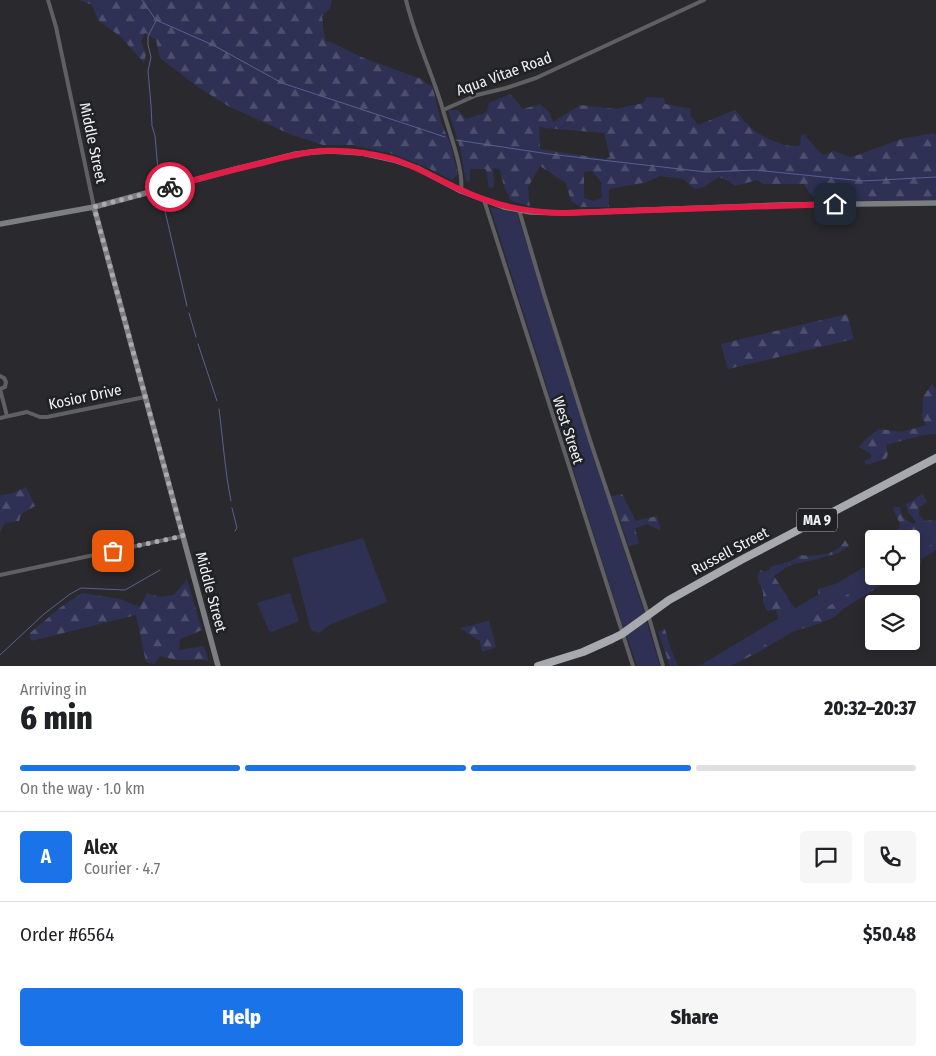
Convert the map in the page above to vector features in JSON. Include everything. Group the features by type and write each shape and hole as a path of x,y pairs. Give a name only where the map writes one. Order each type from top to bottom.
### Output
{"highway":[{"name":"Russell Street","path":"538,666 600,645 622,634 669,600 936,458"}],"main road":[{"path":"0,224 94,207 296,154 322,151 362,153 394,160 417,168 461,191 484,200 519,210 547,213 782,205 936,203"},
{"name":"Middle Street","path":"94,207 218,666"}],"street":[{"name":"Middle Street","path":"48,0 56,27 94,207"},
{"path":"406,0 418,41 438,91 443,110"},
{"name":"Aqua Vitae Road","path":"461,191 460,168 443,110 477,95 536,78 704,0"},
{"name":"West Street","path":"484,200 632,666"},
{"name":"West Street","path":"519,210 545,299 648,614 663,666"},
{"path":"0,376 6,382 5,387 0,389 7,416"},
{"name":"Kosior Drive","path":"0,418 27,412 40,417 47,417 145,396"},
{"path":"0,575 183,536"}],"green space":[{"path":"79,0 332,0 330,8 322,16 325,41 361,57 421,79 433,88 441,122 450,143 458,174 452,180 393,154 353,145 323,145 292,135 228,106 198,87 160,58 156,40 145,33 141,41 146,54 144,63 121,37 98,20 92,5"},
{"path":"510,94 523,109 540,104 549,112 553,122 580,105 616,109 643,103 647,97 664,98 665,104 691,109 690,115 698,125 735,110 752,129 771,140 784,145 796,146 800,145 801,136 804,134 816,149 824,155 834,151 849,157 901,139 933,133 936,135 936,200 820,200 810,194 804,184 763,184 757,180 735,186 719,177 702,188 695,189 683,179 660,176 644,183 609,189 609,207 581,207 571,201 566,183 540,166 528,187 530,206 511,201 504,187 500,170 493,168 494,187 489,188 486,169 470,169 470,182 466,181 460,148 448,110 458,110 466,119 487,112 489,103","holes":["539,126 604,133 610,157 605,159 540,149","592,171 601,182 602,198 593,201 584,198 584,172"]},
{"path":"490,207 517,213 660,666 637,666"},
{"path":"847,314 854,339 728,369 721,344"},
{"path":"932,384 936,389 936,434 923,435 886,445 888,454 886,459 866,465 864,461 871,458 871,454 859,447 879,429 902,432 926,425 922,418 923,397"},
{"path":"26,487 35,506 21,514 19,521 5,523 0,532 1,495 13,493"},
{"path":"922,493 927,502 919,507 919,515 924,521 936,520 936,550 920,560 920,530 896,530 900,527 893,507 900,507 904,518 915,524 915,520 908,512 906,504"},
{"path":"622,494 636,521 657,516 661,531 647,524 635,528 639,543 629,546 611,496"},
{"path":"936,523 936,542 920,551 920,533"},
{"path":"363,538 387,602 329,625 319,633 311,630 292,558"},
{"path":"845,540 849,546 838,553 790,565 774,576 796,611 819,598 818,589 865,578 865,585 882,585 843,609 836,616 792,632 759,652 730,666 709,666 779,622 776,610 768,611 763,603 763,592 758,577 758,573 761,570 764,572 768,571 772,566 787,562 800,555 826,554 840,547"},
{"path":"865,566 865,584 730,666 699,666"},
{"path":"187,579 202,630 180,639 179,650 204,646 208,660 176,660 160,656 154,664 146,662 136,615 31,641 30,633 61,607 82,593 120,599 140,607 147,593 159,597 174,595"},
{"path":"290,593 299,621 272,632 269,631 257,603"},
{"path":"489,621 496,647 482,652 480,641 460,628"},
{"path":"665,629 678,666 670,666 658,632"}],"waterway":[{"path":"142,0 156,20 213,45 282,83 445,137"},
{"path":"156,21 148,36 151,57 148,71 159,181"},
{"path":"456,140 549,154 706,172 755,170 863,181 936,177"},
{"path":"162,198 187,306"},
{"path":"189,313 196,337"},
{"path":"198,344 217,401"},
{"path":"219,409 231,501"},
{"path":"232,508 237,528 235,531"},
{"path":"0,655 44,614 81,588 125,590 160,570"}],"way so far":[{"path":"113,551 183,536 94,207 170,187"}],"route":[{"path":"170,187 287,156 331,151 362,153 394,160 417,168 461,191 495,204 531,212 565,213 835,204"}]}
